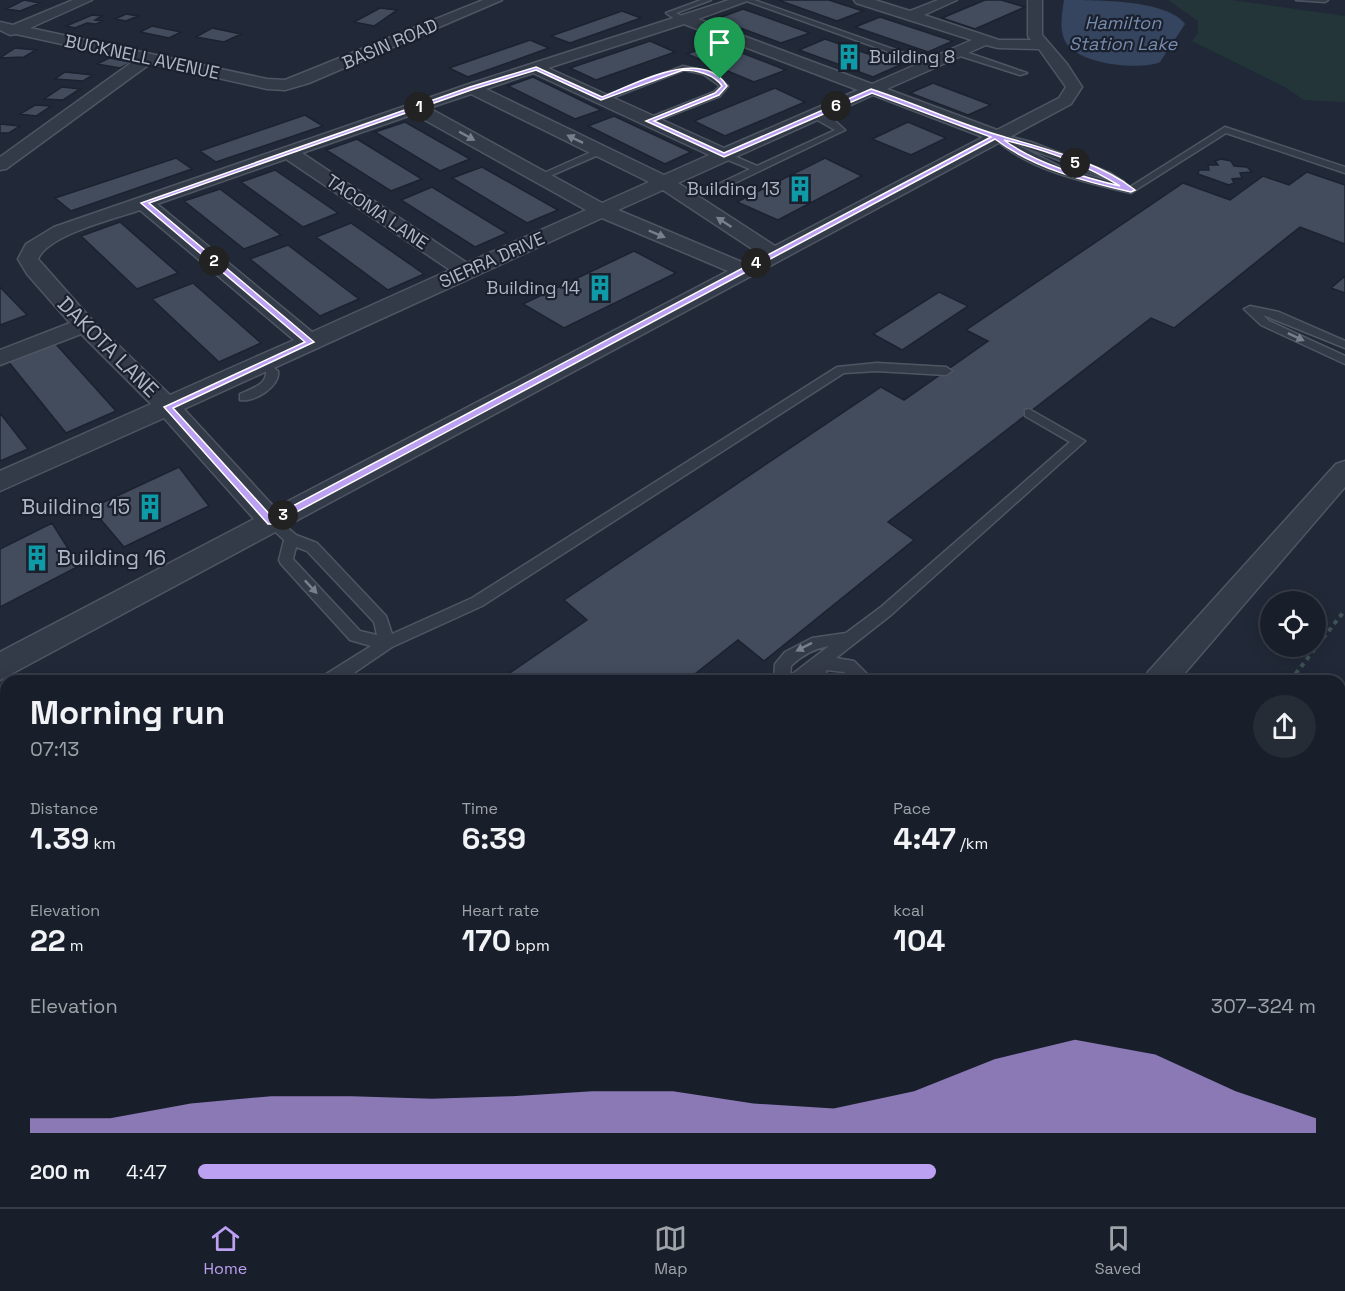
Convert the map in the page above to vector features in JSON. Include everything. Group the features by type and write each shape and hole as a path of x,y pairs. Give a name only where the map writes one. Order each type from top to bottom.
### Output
{"street":[{"path":"4,30 85,0"},
{"name":"BASIN ROAD","path":"285,85 303,80 495,0"},
{"path":"144,203 472,88 745,0"},
{"path":"861,0 985,40 1011,46 1041,45"},
{"path":"910,16 950,0"},
{"path":"0,667 773,254 1065,101 1074,90 1062,67 1035,36 1035,0"},
{"path":"686,20 996,136"},
{"name":"BUCKNELL AVENUE","path":"4,30 267,84 285,85"},
{"name":"SIERRA DRIVE","path":"0,482 465,271 985,40"},
{"path":"0,165 148,58"},
{"path":"536,69 724,155"},
{"path":"472,88 665,183 773,254"},
{"path":"416,108 603,211 743,270"},
{"name":"TACOMA LANE","path":"288,152 465,271"},
{"path":"144,203 310,342"},
{"name":"DAKOTA LANE","path":"144,203 61,231 33,248 28,259 34,270 84,325 168,407 271,521"},
{"path":"0,358 84,325"},
{"path":"1165,675 1345,470"}],"lane":[{"path":"686,20 669,13 708,0"},
{"path":"745,0 931,64"},
{"path":"1299,0 1325,0"},
{"path":"957,52 1023,74"},
{"path":"601,99 683,68 696,68 720,79 724,86 717,94 649,121"},
{"path":"715,189 841,130 831,122 815,116"},
{"path":"996,136 1015,151 1098,183 1131,190 1225,130 1345,170"},
{"path":"540,177 600,151"},
{"path":"724,155 757,170"},
{"path":"1345,345 1275,314 1250,309 1266,323 1345,360"},
{"path":"244,397 269,384 273,377 272,371 262,364"},
{"path":"338,675 387,644 477,602 841,370 877,367 946,371"},
{"path":"802,675 886,611 1079,441 1029,413"},
{"path":"271,521 291,539 312,547 381,620 387,644"},
{"path":"291,539 286,560 355,636 387,644"},
{"path":"782,675 783,664 806,645 821,640 848,639"},
{"path":"817,663 819,675"},
{"path":"817,663 848,666 859,675"}],"path":[{"path":"1295,675 1345,610"}],"shaded area":[{"path":"1168,0 1232,0 1345,16 1345,102 1304,100 1285,87 1192,41 1198,33 1198,21"}],"water":[{"name":"Hamilton Station Lake","path":"1064,0 1113,1 1148,6 1164,10 1185,24 1160,62 1138,66 1109,64 1081,55 1071,49 1065,41 1062,26"}],"building":[{"path":"24,0 40,3 20,11 6,9"},
{"path":"778,0 829,0 863,11 837,21"},
{"path":"985,0 1001,0 1025,7 975,29 942,18"},
{"path":"380,8 397,10 374,26 354,22"},
{"path":"743,9 810,33 781,43 716,19"},
{"path":"622,11 641,18 570,43 551,36"},
{"path":"126,14 138,16 126,21 115,19"},
{"path":"92,15 102,16 95,20 103,21 96,24 87,23 75,28 66,26"},
{"path":"880,17 953,41 928,52 855,27"},
{"path":"152,26 181,32 169,38 140,32"},
{"path":"212,28 241,34 224,42 196,37"},
{"name":"Building 8","path":"825,39 900,65 873,77 799,50"},
{"path":"530,40 549,48 468,77 449,68"},
{"path":"650,41 675,52 596,80 570,68"},
{"path":"716,43 786,70 754,82 687,54"},
{"path":"15,48 36,50 24,57 0,58"},
{"path":"109,58 132,62 120,68 97,64"},
{"path":"65,72 93,75 83,81 55,79"},
{"path":"533,77 601,110 575,119 508,86"},
{"path":"933,83 991,105 968,115 910,93"},
{"path":"62,87 80,89 63,100 44,99"},
{"path":"775,88 805,102 725,136 694,121"},
{"path":"35,105 51,106 36,116 20,114"},
{"path":"305,115 323,126 216,162 200,151"},
{"path":"614,116 691,152 665,164 588,126"},
{"path":"405,122 470,159 440,171 375,132"},
{"path":"908,122 946,138 911,155 872,139"},
{"path":"0,124 20,126 9,133 0,133"},
{"path":"357,139 422,179 391,191 326,150"},
{"path":"176,158 192,169 71,211 55,198"},
{"name":"Building 13","path":"825,158 862,176 778,220 737,202"},
{"path":"1221,159 1231,161 1234,166 1247,167 1252,172 1240,173 1242,178 1232,179 1234,183 1229,185 1198,174 1199,170 1209,170 1208,165 1218,165 1215,161"},
{"path":"482,167 558,210 527,223 452,178"},
{"path":"275,170 338,213 303,227 241,182"},
{"path":"1307,172 1345,185 1345,244 1300,227 1174,328 1151,318 888,522 914,540 764,661 738,640 694,675 507,675 587,620 564,600 881,387 904,400 988,341 966,330 1183,183 1230,200 1263,176 1289,185"},
{"path":"432,187 507,233 475,247 401,200"},
{"path":"220,189 281,235 244,249 184,201"},
{"path":"120,222 178,273 137,289 81,236"},
{"path":"351,223 424,274 388,290 316,237"},
{"path":"288,245 359,299 320,316 250,259"},
{"name":"Building 14","path":"634,251 676,273 564,328 523,304"},
{"path":"1345,276 1345,293 1331,288"},
{"path":"193,283 261,343 219,362 152,299"},
{"path":"0,287 27,315 0,325"},
{"path":"939,292 968,306 902,350 873,334"},
{"path":"54,342 116,411 66,433 7,360"},
{"path":"0,413 28,449 0,461"},
{"name":"Building 15","path":"179,467 209,506 124,547 91,508"},
{"name":"Building 16","path":"52,523 79,566 0,607 0,549"}],"place":[{"name":"Building 8","path":"849,57"},
{"name":"Building 13","path":"800,189"},
{"name":"Building 14","path":"600,288"},
{"name":"Building 15","path":"150,507"},
{"name":"Building 16","path":"37,558"}],"route":[{"path":"720,79 696,68 683,68 601,99 536,69 472,88 144,203 310,342 168,407 271,521 996,136 1028,144 1107,175 1131,190 1098,183 1015,151 996,136 871,91 724,155 649,121 717,94 724,86 720,79"}]}
